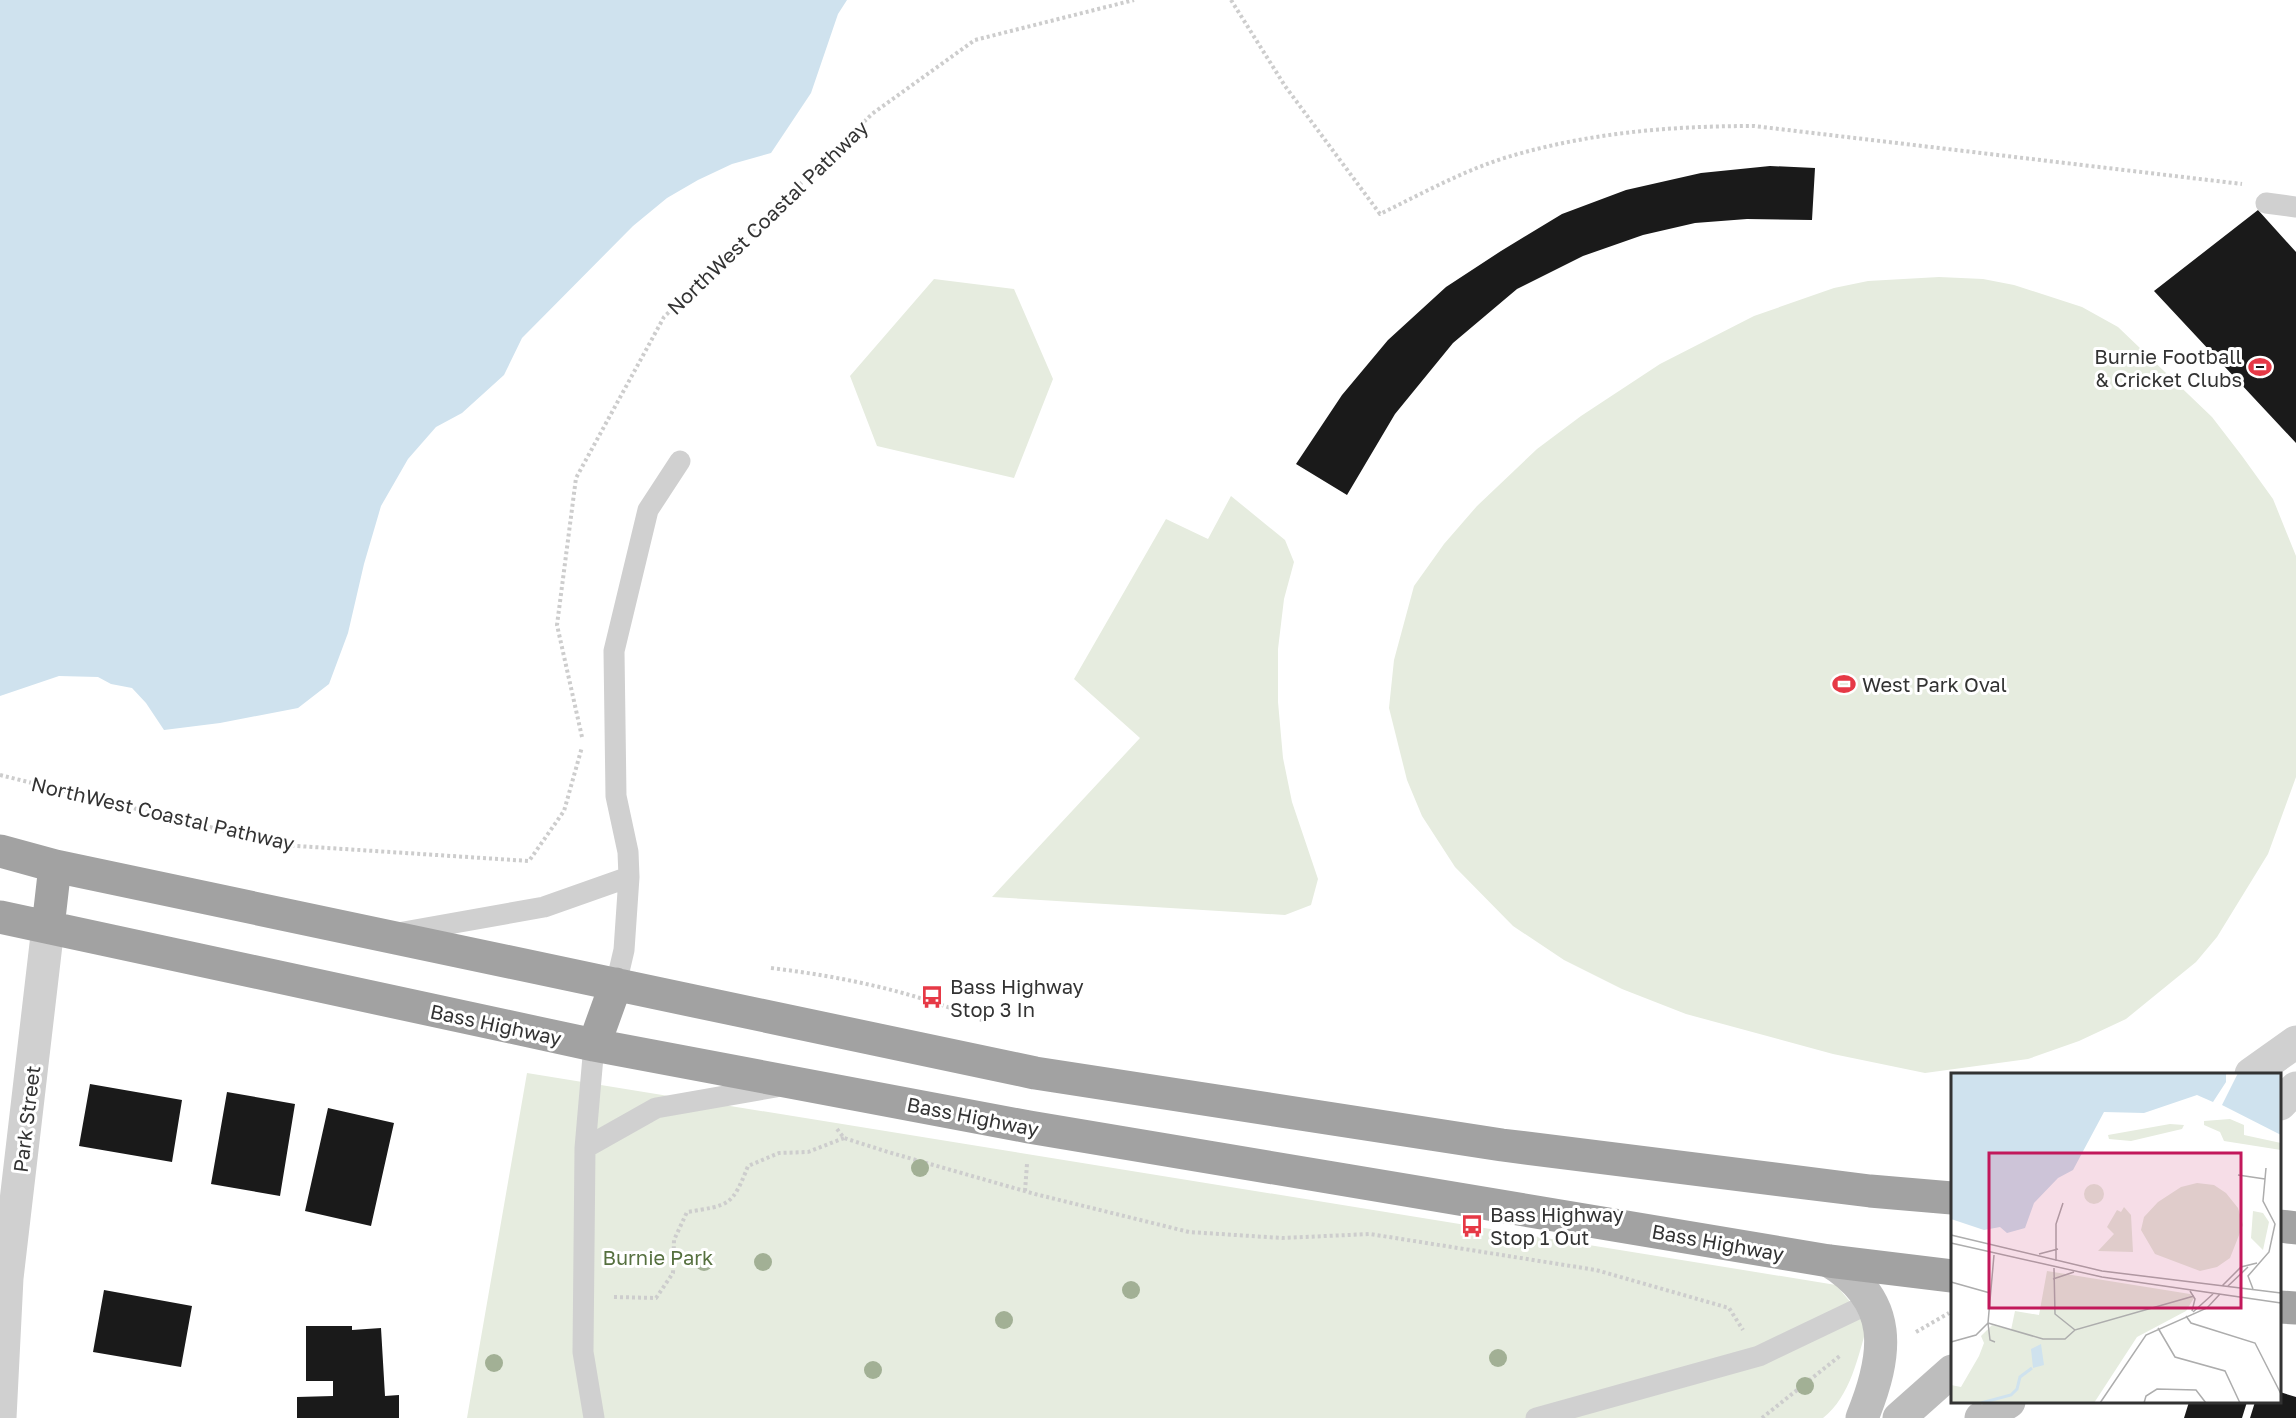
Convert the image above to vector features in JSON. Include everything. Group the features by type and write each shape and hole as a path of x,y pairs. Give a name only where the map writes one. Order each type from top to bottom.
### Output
{"highway":[{"path":"0,851 55,866 389,935 1035,1074 1502,1145 1870,1191 1951,1198"},
{"path":"48,927 55,866"},
{"name":"Bass Highway","path":"0,917 594,1045 1029,1127 1829,1261 1951,1276"},
{"path":"594,1045 616,984"},
{"path":"2281,1226 2296,1228"},
{"path":"2281,1307 2296,1308"}],"main road":[{"path":"1829,1261 1853,1278 1872,1302 1878,1318 1882,1344 1876,1374 1862,1418"},
{"path":"1899,1418 1951,1373"},
{"path":"1981,1418 2006,1403"}],"street":[{"name":"Park Street","path":"0,1418 4,1277 48,927"},
{"path":"2252,1073 2296,1042"},
{"path":"2281,1103 2296,1088"}],"lane":[{"path":"2266,203 2296,207"},
{"path":"616,984 624,950 629,877 628,852 616,796 614,651 648,510 680,461"},
{"path":"389,935 544,907 629,877"},
{"path":"594,1045 585,1148 583,1352 594,1418"},
{"path":"585,1148 656,1108 797,1083"},
{"path":"1536,1418 1759,1356 1872,1302"}],"path":[{"name":"NorthWest Coastal Pathway","path":"0,775 282,844 529,861 564,810 583,743 557,625 576,478 664,317 872,114 975,40 1134,0"},
{"path":"1231,0 1285,86 1380,214 1499,160 1563,142 1645,128 1754,126 2250,184"},
{"path":"771,968 817,973 900,990 994,1025"},
{"path":"836,1128 844,1138 1035,1194 1189,1232 1282,1238 1370,1234 1596,1270 1729,1308 1759,1356"},
{"path":"584,1296 656,1298 673,1273 674,1240 687,1212 724,1206 738,1193 748,1166 779,1153 808,1152 844,1138"},
{"path":"1762,1418 1845,1351 1882,1344"}],"green space":[{"name":"West Park Oval","path":"1939,277 1983,279 2014,285 2082,307 2118,327 2212,417 2273,499 2296,556 2296,777 2268,854 2217,937 2196,962 2126,1019 2079,1041 2028,1059 1925,1073 1833,1054 1686,1014 1622,989 1564,960 1513,926 1455,867 1422,816 1407,780 1389,708 1394,660 1414,586 1444,544 1477,506 1537,449 1581,416 1660,364 1754,316 1834,288 1868,281"},
{"path":"934,279 1014,289 1053,379 1014,478 877,446 850,376"},
{"path":"1231,496 1285,540 1294,562 1284,599 1278,649 1278,702 1283,758 1292,802 1318,879 1311,905 1285,915 992,897 1140,738 1074,679 1166,519 1208,539"},
{"name":"Burnie Park","path":"527,1073 1836,1285 1868,1323 1847,1387 1833,1409 1823,1418 467,1418"}],"water":[{"path":"0,0 847,0 838,14 811,93 771,153 732,164 698,180 667,198 633,226 522,338 504,375 462,413 436,427 408,459 381,506 364,564 348,633 329,684 298,708 220,723 164,730 146,703 132,688 111,684 98,677 59,676 0,696"}],"building":[{"path":"1770,166 1815,168 1812,220 1747,219 1695,223 1643,235 1583,256 1517,289 1453,343 1395,414 1347,495 1296,464 1342,395 1388,340 1446,287 1501,251 1562,214 1626,190 1701,173"},
{"name":"Burnie Football & Cricket Clubs","path":"2258,210 2296,252 2296,443 2154,291"},
{"path":"90,1084 182,1100 172,1162 79,1146"},
{"path":"227,1092 295,1104 280,1196 211,1184"},
{"path":"328,1108 394,1123 371,1226 305,1211"},
{"path":"104,1290 192,1306 181,1367 93,1352"},
{"path":"306,1326 352,1326 352,1330 381,1328 385,1396 399,1395 399,1418 297,1418 297,1397 333,1396 333,1381 306,1381"},
{"path":"2281,1392 2296,1397 2296,1418 2250,1418 2255,1403 2281,1403"},
{"path":"2189,1403 2247,1403 2242,1418 2184,1418"}],"place":[{"name":"Burnie Football & Cricket Clubs","path":"2260,367"},
{"name":"West Park Oval","path":"1844,684"},
{"name":"Bass Highway Stop 3 In","path":"932,997"},
{"name":"Bass Highway Stop 1 Out","path":"1472,1226"}]}
